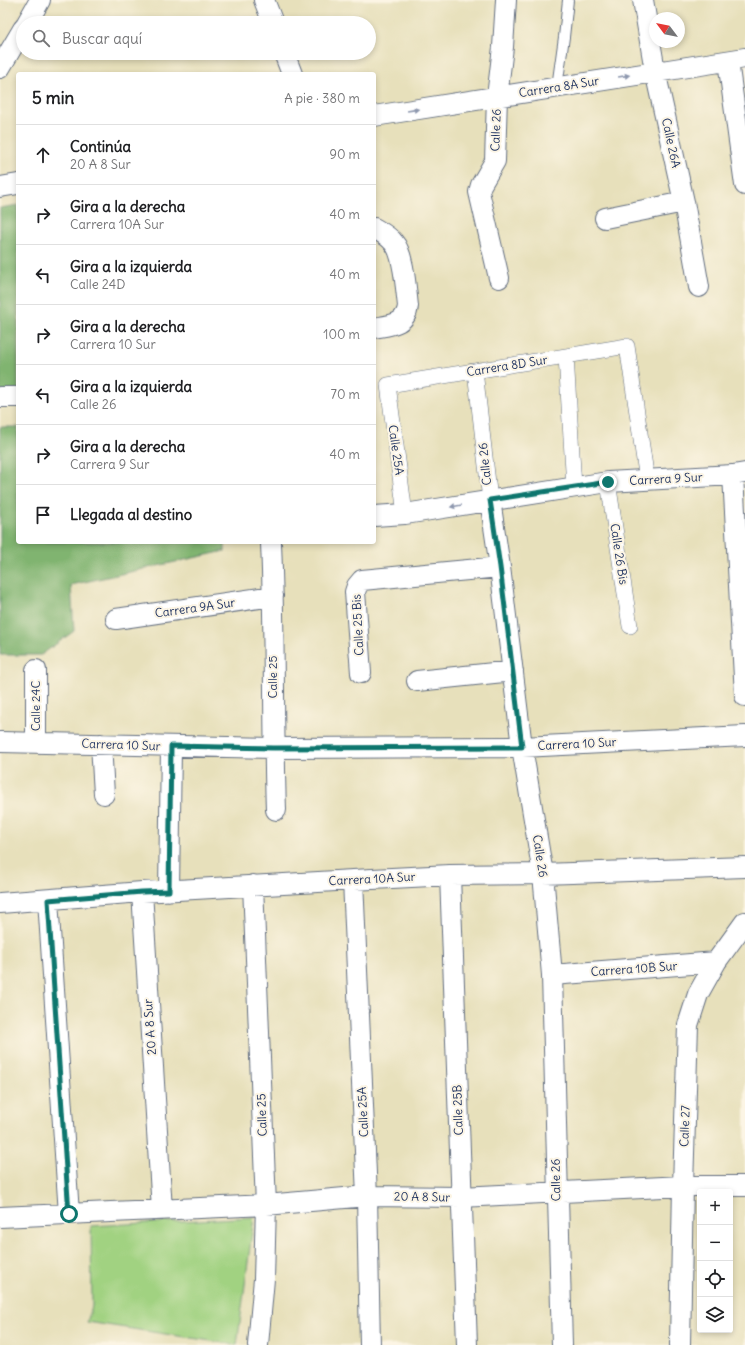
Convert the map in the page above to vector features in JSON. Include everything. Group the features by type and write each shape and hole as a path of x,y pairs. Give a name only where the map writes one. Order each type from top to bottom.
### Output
{"street":[{"path":"264,0 270,16"},
{"name":"Calle 26","path":"499,278 479,192 481,185 495,161 497,97 503,47 506,0"},
{"name":"Calle 26A","path":"642,0 655,72 684,202 699,287"},
{"path":"29,16 36,2"},
{"path":"0,68 16,41"},
{"path":"736,59 745,185"},
{"name":"Carrera 8A Sur","path":"376,116 736,59"},
{"path":"287,60 291,72"},
{"path":"0,187 16,184"},
{"path":"605,218 684,202"},
{"path":"376,229 395,243 401,257 408,306 407,313 402,320 396,323 376,328"},
{"name":"Carrera 8D Sur","path":"388,386 627,346 647,480"},
{"path":"566,356 574,487"},
{"name":"Calle 26","path":"475,371 522,747 543,874 552,975 556,1191 562,1345"},
{"name":"Calle 25A","path":"388,386 405,514"},
{"path":"0,397 16,397"},
{"path":"739,474 745,696"},
{"name":"Carrera 9 Sur","path":"376,516 405,514 608,482 739,474"},
{"name":"Calle 26 Bis","path":"608,482 630,626"},
{"name":"Calle 25","path":"271,544 276,810"},
{"name":"Calle 25 Bis","path":"361,674 356,592 357,586 362,580 500,567"},
{"name":"Carrera 9A Sur","path":"116,620 273,596"},
{"name":"Calle 24C","path":"36,670 36,742"},
{"path":"417,680 513,671"},
{"name":"Carrera 10 Sur","path":"0,742 274,748 522,747 745,736"},
{"path":"101,744 104,794"},
{"path":"169,891 171,746"},
{"name":"Carrera 10A Sur","path":"0,903 253,885 450,875 543,874 745,867"},
{"name":"Calle 25B","path":"450,875 467,1345"},
{"name":"Calle 25A","path":"352,880 367,1196 370,1345"},
{"name":"Calle 25","path":"253,885 266,1205 264,1279 258,1345"},
{"name":"20 A 8 Sur","path":"142,892 162,1210"},
{"path":"48,900 69,1214"},
{"name":"Calle 27","path":"680,1345 682,1186 688,1025 698,994 716,962 745,922"},
{"name":"Carrera 10B Sur","path":"552,975 716,962"},
{"name":"20 A 8 Sur","path":"0,1217 266,1205 367,1196 461,1197 556,1191 682,1186 745,1186"}],"lane":[{"path":"557,87 568,0"}],"green space":[{"path":"16,205 16,391 0,391 0,208"},
{"path":"0,427 16,427 16,544 225,544 225,551 71,585 74,631 41,655 0,655"},
{"path":"254,1217 237,1345 87,1322 92,1306 91,1226"}],"route":[{"path":"69,1214 48,900 169,891 171,746 274,748 522,747 500,567 490,500 608,482"}]}
